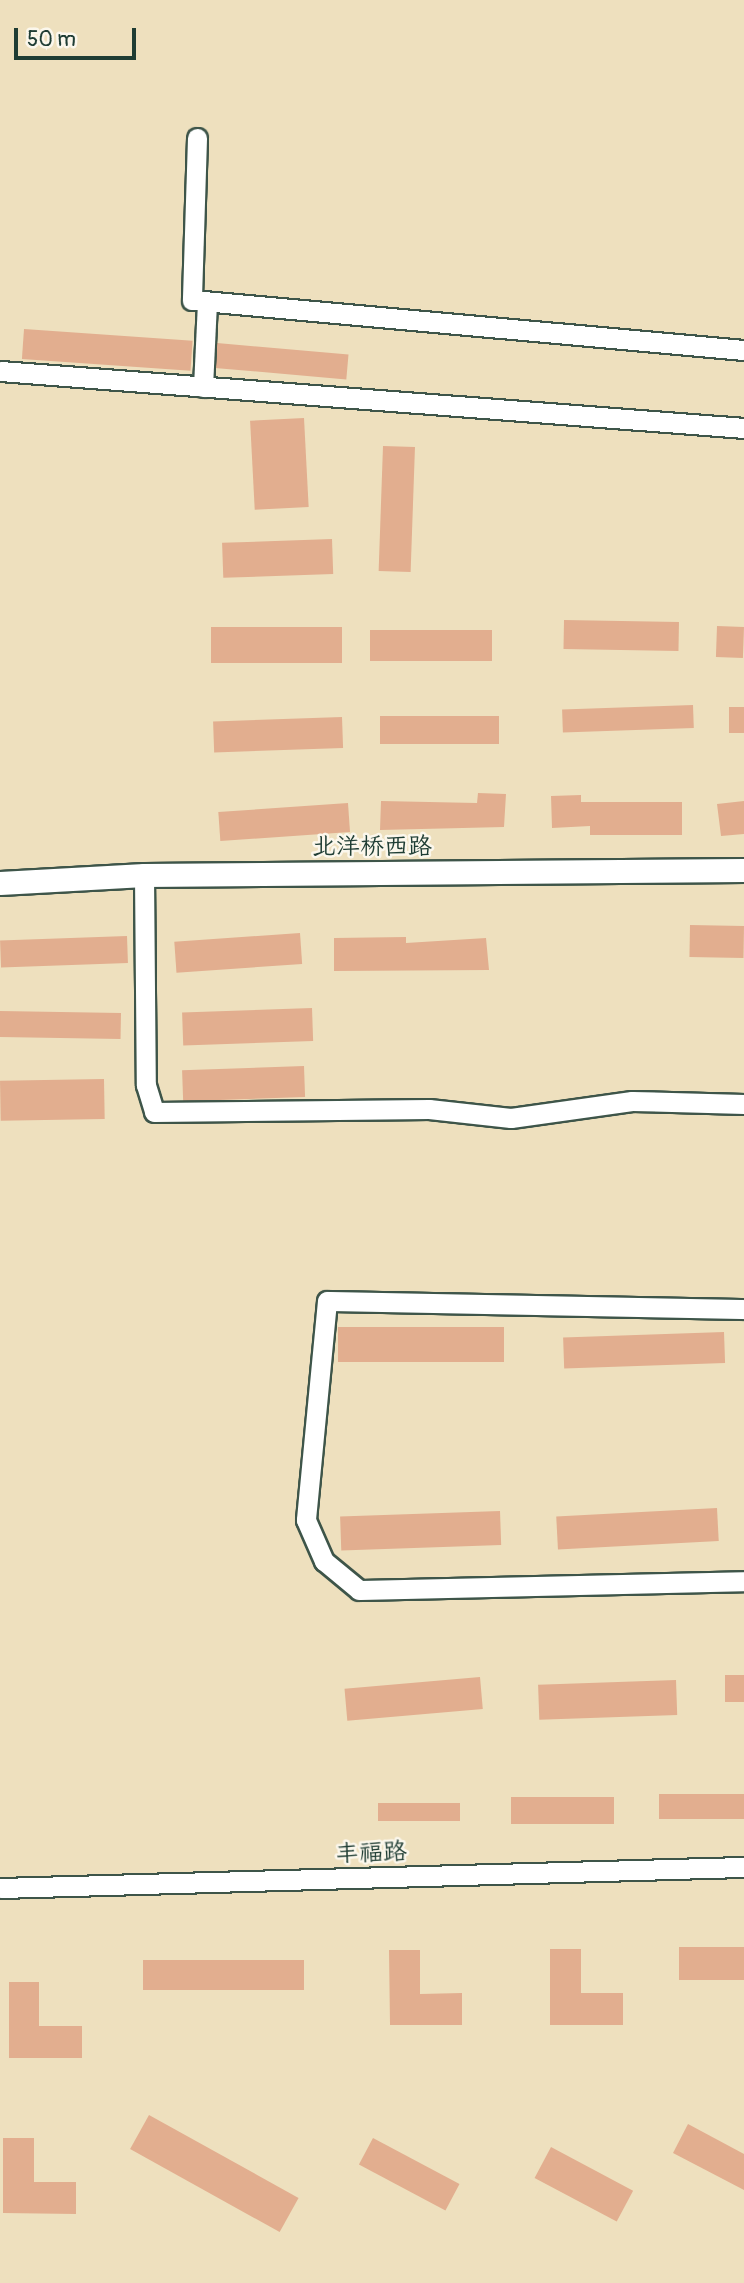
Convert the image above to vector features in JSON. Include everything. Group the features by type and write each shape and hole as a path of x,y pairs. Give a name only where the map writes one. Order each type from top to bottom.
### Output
{"main road":[{"name":"北洋桥西路","path":"0,883 144,875 744,870"}],"street":[{"path":"197,138 192,300 744,350"},
{"path":"203,387 207,302"},
{"path":"0,371 744,428"},
{"path":"144,875 146,1085 154,1112 429,1109 511,1118 632,1101 744,1104"},
{"path":"744,1309 327,1301 306,1520 324,1561 359,1590 744,1581"},
{"name":"丰福路","path":"0,1888 744,1867"}],"building":[{"path":"24,329 193,341 190,371 22,359"},
{"path":"217,343 348,355 346,379 215,368"},
{"path":"304,418 309,507 255,510 250,421"},
{"path":"383,446 415,447 411,572 379,571"},
{"path":"332,539 333,574 223,578 222,543"},
{"path":"564,620 679,622 678,651 563,649"},
{"path":"717,626 744,627 743,658 716,657"},
{"path":"211,627 342,627 342,663 211,663"},
{"path":"370,630 492,630 492,661 370,661"},
{"path":"693,705 694,728 563,733 562,710"},
{"path":"729,707 744,707 744,733 729,733"},
{"path":"380,716 499,716 499,744 380,744"},
{"path":"342,717 343,748 214,752 213,722"},
{"path":"478,793 506,794 504,827 380,830 381,801 477,803"},
{"path":"581,795 581,802 682,802 682,835 590,835 590,826 552,828 551,796"},
{"path":"744,801 744,834 721,836 717,804"},
{"path":"348,803 350,832 220,841 218,812"},
{"path":"690,925 744,926 743,958 689,957"},
{"path":"300,933 302,964 176,973 174,942"},
{"path":"127,936 128,963 1,967 0,940"},
{"path":"406,937 406,943 486,938 489,970 334,971 334,938"},
{"path":"312,1008 313,1041 183,1046 182,1013"},
{"path":"0,1011 121,1013 121,1039 0,1037"},
{"path":"304,1066 305,1097 183,1101 182,1070"},
{"path":"104,1079 105,1119 1,1121 0,1081"},
{"path":"338,1327 504,1327 504,1362 338,1362"},
{"path":"724,1332 725,1363 564,1369 563,1338"},
{"path":"717,1508 719,1541 558,1549 556,1516"},
{"path":"500,1511 501,1545 341,1551 340,1517"},
{"path":"725,1675 744,1675 744,1702 725,1702"},
{"path":"480,1677 483,1709 347,1721 345,1689"},
{"path":"676,1680 677,1715 539,1720 538,1685"},
{"path":"659,1794 744,1794 744,1819 659,1819"},
{"path":"511,1797 614,1797 614,1824 511,1824"},
{"path":"378,1803 460,1803 460,1821 378,1821"},
{"path":"679,1947 744,1947 744,1980 679,1980"},
{"path":"550,1949 581,1949 581,1993 623,1993 623,2025 550,2025"},
{"path":"389,1950 420,1950 420,1994 462,1993 462,2025 390,2025"},
{"path":"143,1960 304,1960 304,1990 143,1990"},
{"path":"9,1982 39,1982 39,2026 82,2026 82,2058 9,2058"},
{"path":"149,2115 299,2198 280,2232 130,2149"},
{"path":"688,2124 744,2154 744,2190 673,2153"},
{"path":"3,2138 34,2138 34,2182 76,2182 76,2214 3,2213"},
{"path":"373,2138 460,2184 445,2210 359,2164"},
{"path":"551,2147 633,2191 617,2222 535,2178"}]}
